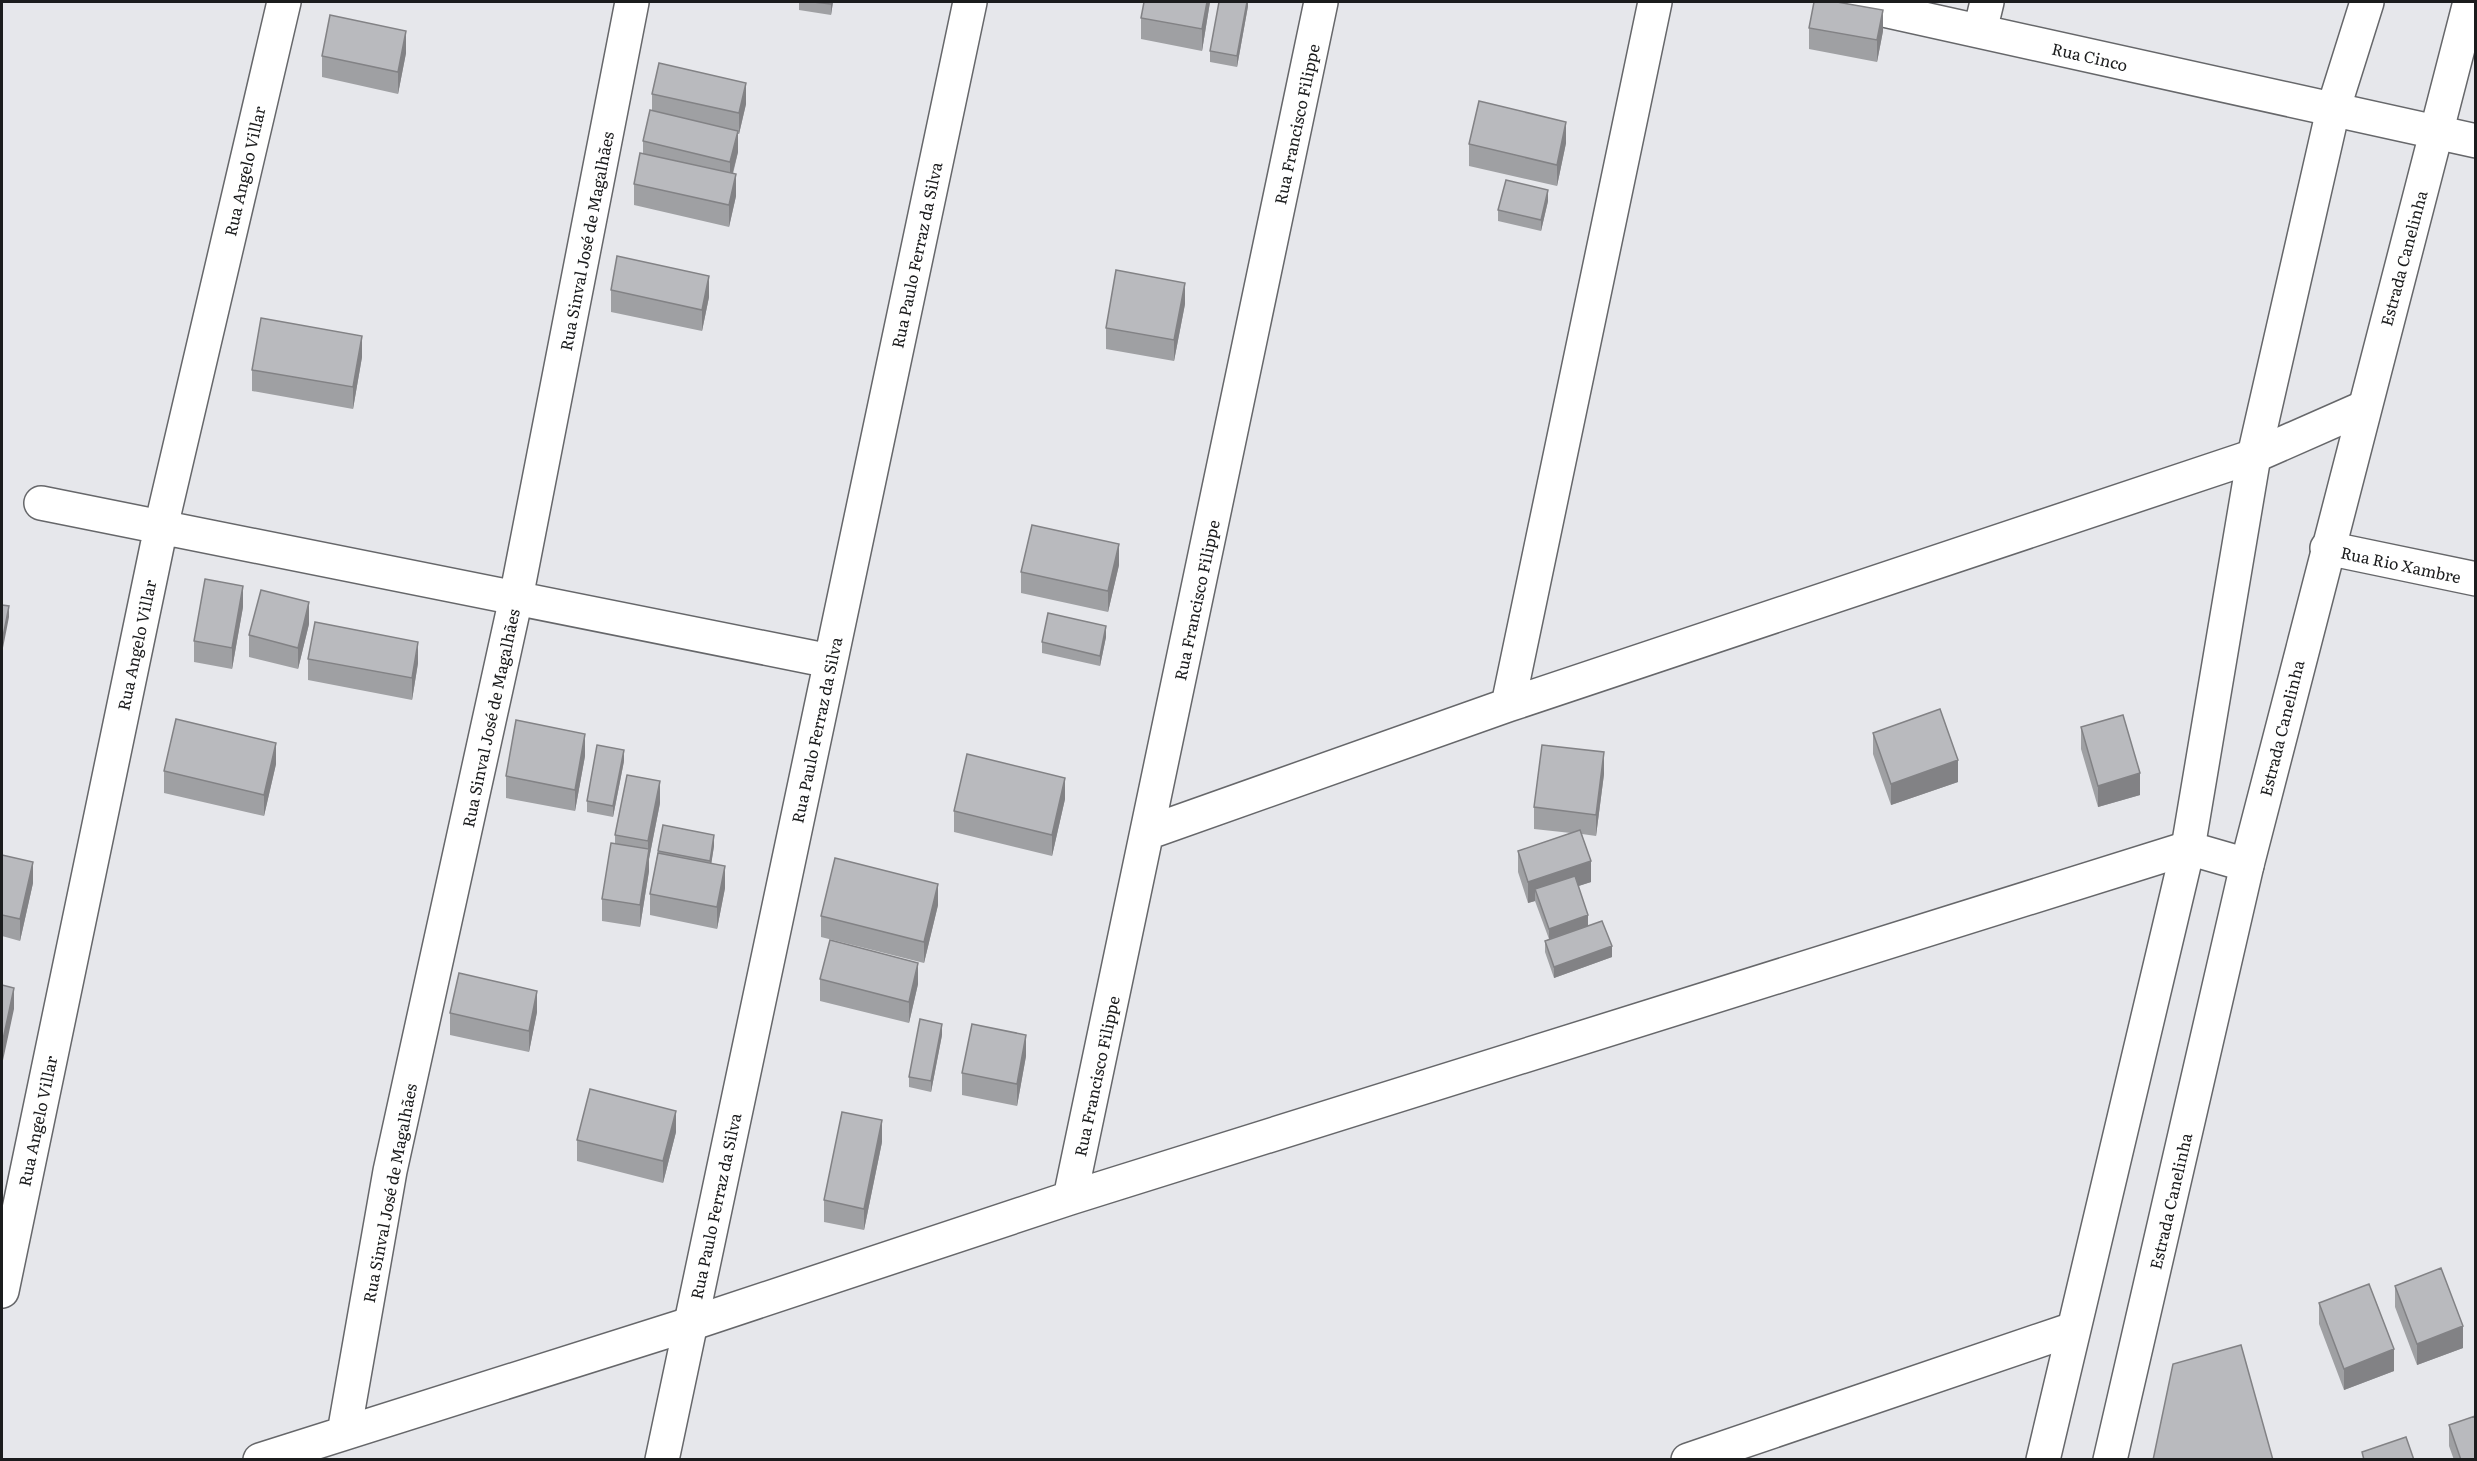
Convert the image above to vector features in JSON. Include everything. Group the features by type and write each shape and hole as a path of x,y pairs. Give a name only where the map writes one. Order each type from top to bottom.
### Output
{"street":[{"name":"Rua Angelo Villar","path":"2,1291 160,527 284,2"},
{"name":"Rua Sinval José de Magalhães","path":"344,1433 390,1170 516,598 632,2"},
{"name":"Rua Paulo Ferraz da Silva","path":"662,1460 970,2"},
{"name":"Rua Francisco Filippe","path":"1070,1198 1321,2"},
{"path":"1508,705 1655,2"},
{"name":"Rua Cinco","path":"1847,2 1983,16 2333,110 2475,141"},
{"path":"2043,1460 2188,848 2254,456 2333,110 2367,2"},
{"name":"Estrada Canelinha","path":"2110,1460 2247,865 2363,408 2470,2"},
{"path":"1147,833 1508,705 2254,456 2363,408"},
{"path":"41,503 831,661"},
{"name":"Rua Rio Xambre","path":"2327,548 2475,579"},
{"path":"260,1460 690,1324 1070,1198 2188,848 2247,865"},
{"path":"1688,1460 2073,1329"}],"building":[{"path":"1144,2 1207,2 1202,29 1141,18"},
{"path":"1219,2 1247,2 1237,56 1210,51"},
{"path":"1814,2 1837,2 1883,10 1877,40 1809,28"},
{"path":"330,15 406,31 398,72 322,56"},
{"path":"659,63 746,83 739,113 652,94"},
{"path":"1479,101 1566,122 1557,165 1469,144"},
{"path":"650,110 738,131 730,162 643,141"},
{"path":"640,153 736,174 729,205 634,184"},
{"path":"1506,180 1548,190 1541,220 1498,210"},
{"path":"617,256 709,276 702,310 611,290"},
{"path":"1116,270 1185,283 1174,340 1106,328"},
{"path":"261,318 362,336 353,387 252,370"},
{"path":"1032,525 1119,544 1108,591 1021,572"},
{"path":"205,579 243,586 232,648 194,641"},
{"path":"261,590 309,602 298,648 249,635"},
{"path":"2,605 9,606 2,642"},
{"path":"1048,613 1106,626 1100,656 1042,642"},
{"path":"315,622 418,642 412,678 308,659"},
{"path":"1940,709 1958,760 1891,784 1873,733"},
{"path":"2123,715 2140,773 2098,786 2081,727"},
{"path":"176,719 276,743 264,795 164,771"},
{"path":"516,720 585,734 575,790 506,776"},
{"path":"597,745 624,750 613,806 587,801"},
{"path":"1542,745 1604,752 1596,815 1534,807"},
{"path":"967,754 1065,778 1052,835 954,811"},
{"path":"627,775 660,781 648,841 615,835"},
{"path":"663,825 714,835 710,861 658,851"},
{"path":"1580,830 1591,861 1528,882 1518,851"},
{"path":"611,843 649,849 640,905 602,899"},
{"path":"658,853 725,866 717,907 650,894"},
{"path":"2,855 33,862 20,919 2,915"},
{"path":"835,858 938,884 924,942 821,916"},
{"path":"1575,876 1588,915 1549,929 1535,889"},
{"path":"1602,921 1612,946 1554,967 1545,941"},
{"path":"830,940 918,963 909,1002 820,979"},
{"path":"459,973 537,991 529,1031 450,1013"},
{"path":"2,985 14,988 2,1044"},
{"path":"920,1019 942,1024 931,1081 909,1077"},
{"path":"972,1024 1026,1035 1017,1084 962,1073"},
{"path":"590,1089 676,1111 663,1161 577,1140"},
{"path":"842,1112 882,1120 864,1209 824,1200"},
{"path":"2441,1268 2463,1326 2417,1344 2395,1286"},
{"path":"2369,1284 2394,1349 2344,1369 2319,1303"},
{"path":"2241,1345 2273,1460 2153,1460 2173,1364"},
{"path":"2475,1416 2475,1460 2461,1460 2449,1425"},
{"path":"2406,1437 2414,1460 2364,1460 2362,1452"}]}
